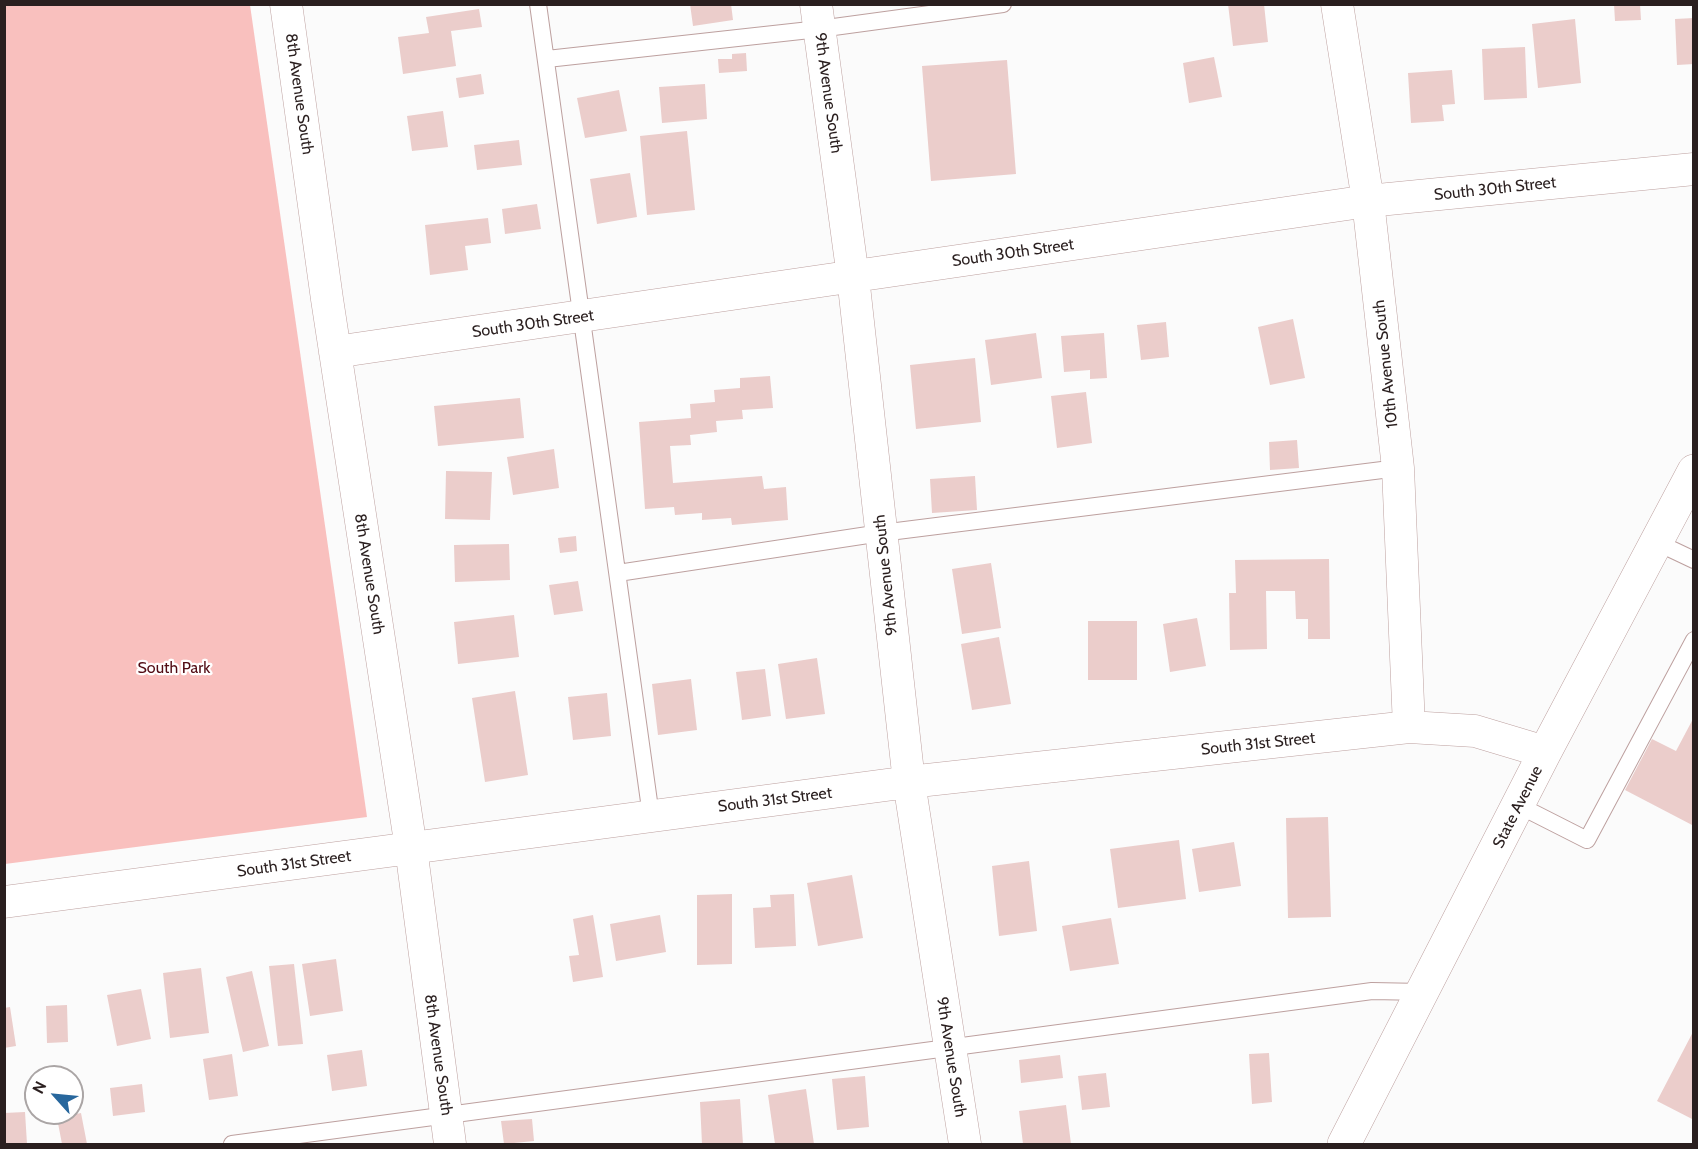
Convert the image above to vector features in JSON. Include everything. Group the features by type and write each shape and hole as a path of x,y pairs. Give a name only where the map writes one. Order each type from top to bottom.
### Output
{"main road":[{"name":"State Avenue","path":"1344,1144 1545,752 1694,471"}],"street":[{"name":"8th Avenue South","path":"286,4 335,352 411,848 448,1130"},
{"name":"10th Avenue South","path":"1337,4 1368,201 1398,468 1409,727"},
{"name":"9th Avenue South","path":"818,16 853,277 909,782 965,1144"},
{"name":"South 30th Street","path":"335,352 1368,201 1694,169"},
{"name":"South 31st Street","path":"4,902 909,782 1409,727 1475,731 1545,752"}],"lane":[{"path":"538,4 651,816"},
{"path":"547,59 818,16 1003,4"},
{"path":"618,573 881,533 1398,468"},
{"path":"1656,542 1694,560"},
{"path":"1518,805 1587,840 1694,640"},
{"path":"232,1144 448,1130 950,1049 1372,991 1423,992"}],"green space":[{"name":"South Park","path":"4,5 250,5 367,817 5,864"}],"building":[{"path":"690,4 731,4 733,20 693,26"},
{"path":"1228,4 1264,4 1268,42 1233,46"},
{"path":"1614,4 1640,4 1641,20 1615,21"},
{"path":"479,9 482,27 451,31 456,66 403,74 398,37 429,33 426,17"},
{"path":"1694,18 1694,64 1677,65 1675,19"},
{"path":"1575,19 1581,83 1538,88 1532,24"},
{"path":"1525,47 1527,98 1484,100 1482,49"},
{"path":"746,53 747,71 719,73 718,59 732,59 732,54"},
{"path":"1214,57 1222,97 1189,103 1183,63"},
{"path":"1007,60 1016,174 931,181 922,66"},
{"path":"1452,70 1455,104 1442,105 1444,121 1411,123 1408,73"},
{"path":"481,74 484,94 459,98 456,78"},
{"path":"705,84 707,119 662,123 659,87"},
{"path":"619,90 627,131 585,138 577,98"},
{"path":"443,111 448,147 412,151 407,116"},
{"path":"687,131 695,210 647,215 640,136"},
{"path":"519,140 522,165 477,170 474,145"},
{"path":"630,173 637,217 597,224 590,179"},
{"path":"537,204 541,229 505,234 502,209"},
{"path":"488,218 491,243 465,246 468,270 430,275 425,225"},
{"path":"1293,319 1305,378 1270,385 1258,327"},
{"path":"1166,322 1169,357 1141,360 1137,325"},
{"path":"1036,333 1042,378 991,385 985,340"},
{"path":"1104,333 1107,378 1090,379 1090,370 1064,372 1061,336"},
{"path":"975,358 981,422 916,429 910,365"},
{"path":"770,376 773,408 742,410 743,419 716,421 717,432 690,435 691,445 670,446 673,483 762,476 764,489 786,487 788,520 732,525 731,518 702,520 702,513 675,515 674,507 645,509 639,422 691,418 690,404 715,402 714,390 740,388 740,378"},
{"path":"1086,392 1092,443 1057,448 1051,396"},
{"path":"520,398 524,438 438,446 434,406"},
{"path":"1297,440 1299,468 1270,470 1269,442"},
{"path":"554,449 559,488 513,495 507,457"},
{"path":"446,471 492,472 490,520 445,519"},
{"path":"975,476 977,510 932,513 930,479"},
{"path":"576,536 577,551 560,553 558,538"},
{"path":"509,544 510,580 455,582 454,545"},
{"path":"1329,559 1330,639 1308,639 1308,619 1296,619 1295,591 1266,591 1267,649 1230,650 1229,593 1236,593 1235,560"},
{"path":"991,563 1001,628 962,634 952,569"},
{"path":"578,581 583,611 554,615 549,585"},
{"path":"514,615 519,657 458,664 454,622"},
{"path":"1197,618 1206,666 1170,672 1163,624"},
{"path":"1088,621 1137,621 1137,680 1088,680"},
{"path":"999,637 1011,704 972,710 961,644"},
{"path":"817,658 825,714 786,719 778,664"},
{"path":"765,669 771,716 742,720 736,672"},
{"path":"691,679 697,730 658,735 652,684"},
{"path":"515,691 528,775 485,782 472,698"},
{"path":"607,693 611,736 573,740 568,697"},
{"path":"1694,717 1694,826 1625,790 1652,739 1676,751"},
{"path":"1328,817 1331,917 1288,918 1286,818"},
{"path":"1179,840 1186,899 1118,908 1110,849"},
{"path":"1234,842 1241,886 1199,892 1192,849"},
{"path":"1029,861 1037,931 999,936 992,866"},
{"path":"852,875 863,938 818,946 807,883"},
{"path":"732,894 732,964 697,965 697,895"},
{"path":"794,894 796,946 755,948 753,908 771,907 770,895"},
{"path":"593,915 603,977 573,982 569,956 579,955 573,919"},
{"path":"660,915 666,952 616,961 610,924"},
{"path":"1111,918 1119,964 1070,971 1062,926"},
{"path":"336,959 343,1011 310,1016 302,964"},
{"path":"294,964 303,1044 278,1046 269,966"},
{"path":"201,968 209,1033 170,1038 163,973"},
{"path":"252,971 269,1046 243,1052 226,977"},
{"path":"141,989 151,1039 117,1046 107,995"},
{"path":"67,1005 68,1042 47,1043 46,1006"},
{"path":"10,1007 16,1046 4,1048 4,1008"},
{"path":"1694,1030 1694,1120 1657,1101"},
{"path":"362,1050 367,1086 332,1091 327,1055"},
{"path":"1269,1053 1272,1102 1252,1104 1249,1054"},
{"path":"232,1054 238,1096 209,1100 203,1059"},
{"path":"1060,1055 1063,1078 1021,1083 1019,1060"},
{"path":"1106,1073 1110,1107 1082,1110 1078,1076"},
{"path":"865,1076 869,1127 837,1130 832,1079"},
{"path":"142,1084 145,1112 113,1116 110,1088"},
{"path":"806,1089 814,1144 775,1144 768,1095"},
{"path":"740,1099 743,1144 702,1144 700,1102"},
{"path":"1066,1105 1071,1144 1023,1144 1019,1111"},
{"path":"24,1112 27,1144 4,1144 4,1113"},
{"path":"532,1119 534,1141 504,1144 501,1121"},
{"path":"58,1125 83,1125 87,1144 62,1144"}]}
